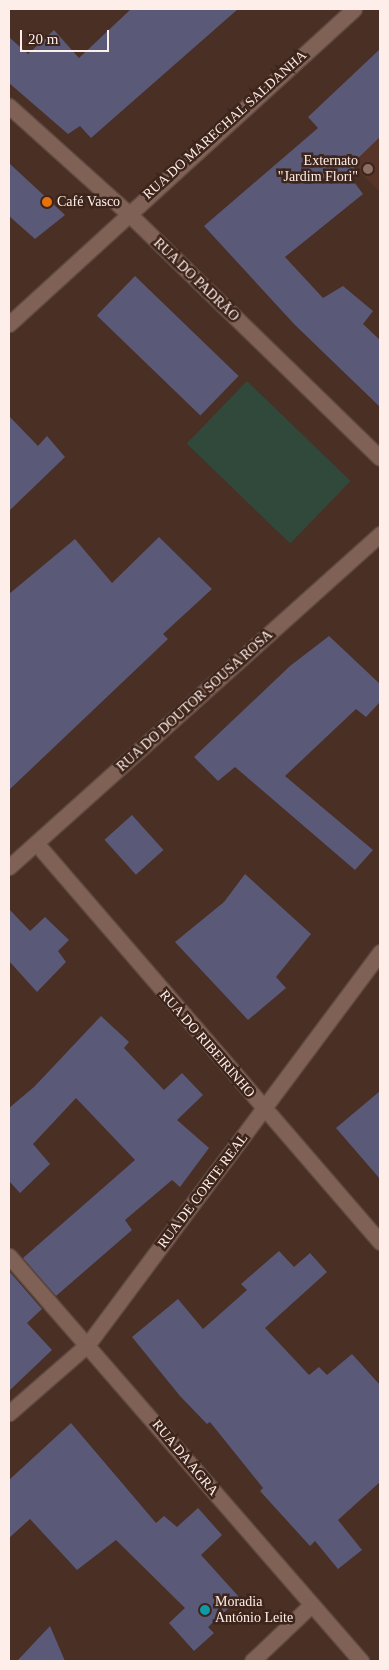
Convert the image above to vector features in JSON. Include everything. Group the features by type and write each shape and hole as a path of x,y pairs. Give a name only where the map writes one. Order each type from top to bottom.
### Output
{"street":[{"name":"RUA DO MARECHAL SALDANHA","path":"9,324 128,213 354,9"},
{"name":"RUA DO PADRÃO","path":"9,106 128,213 380,458"},
{"name":"RUA DO DOUTOR SOUSA ROSA","path":"9,867 380,534"},
{"name":"RUA DO RIBEIRINHO","path":"36,843 264,1110 380,1242"},
{"name":"RUA DE CORTE REAL","path":"9,1413 88,1344 380,952"},
{"name":"RUA DA AGRA","path":"9,1256 88,1344 361,1661"},
{"path":"252,1661 311,1605"}],"shaded area":[{"name":"Externato \"Jardim Flori\"","path":"380,137 380,192 352,164"}],"green space":[{"path":"247,381 351,481 290,544 187,444"}],"building":[{"path":"131,9 238,9 91,138 80,126 68,134 9,83 9,37 28,54 54,30 79,58"},
{"path":"380,49 380,137 352,164 358,174 351,178 363,194 285,257 323,298 343,286 373,311 363,324 380,340 380,407 295,325 204,226 318,128 308,117"},
{"path":"9,163 65,215 35,239 9,216"},
{"path":"135,276 239,376 200,416 97,316"},
{"path":"9,416 38,446 47,436 65,457 9,511"},
{"path":"159,537 212,589 163,634 168,639 9,790 9,594 75,539 112,583"},
{"path":"329,636 380,684 380,702 366,717 356,709 285,776 373,850 355,870 235,767 218,781 194,757 290,666"},
{"path":"132,815 163,850 136,875 105,840"},
{"path":"245,874 311,934 276,977 286,988 248,1020 175,942 224,902"},
{"path":"9,909 30,931 45,917 69,940 58,951 66,962 37,992 9,961"},
{"path":"101,1016 129,1042 124,1048 164,1090 182,1073 203,1095 177,1120 209,1148 180,1187 172,1180 125,1220 132,1230 56,1296 23,1258 135,1160 76,1098 33,1144 50,1164 20,1193 9,1181 9,1108 34,1087"},
{"path":"380,1091 380,1179 336,1128"},
{"path":"279,1251 294,1267 310,1253 327,1272 265,1328 309,1375 319,1367 327,1375 352,1354 380,1385 380,1482 338,1520 362,1550 338,1569 315,1541 310,1546 260,1491 263,1488 210,1422 207,1424 180,1396 132,1337 178,1299 203,1329 247,1290 241,1284"},
{"path":"9,1271 42,1309 27,1323 52,1350 9,1391"},
{"path":"71,1423 156,1523 164,1516 177,1527 198,1508 222,1535 201,1555 240,1598 208,1627 214,1633 194,1651 169,1623 185,1608 116,1540 77,1570 30,1519 9,1538 9,1480"},
{"path":"50,1626 65,1661 17,1661"}],"place":[{"name":"Externato \"Jardim Flori\"","path":"368,169"},
{"name":"Café Vasco","path":"47,202"},
{"name":"Moradia António Leite","path":"205,1610"}]}
